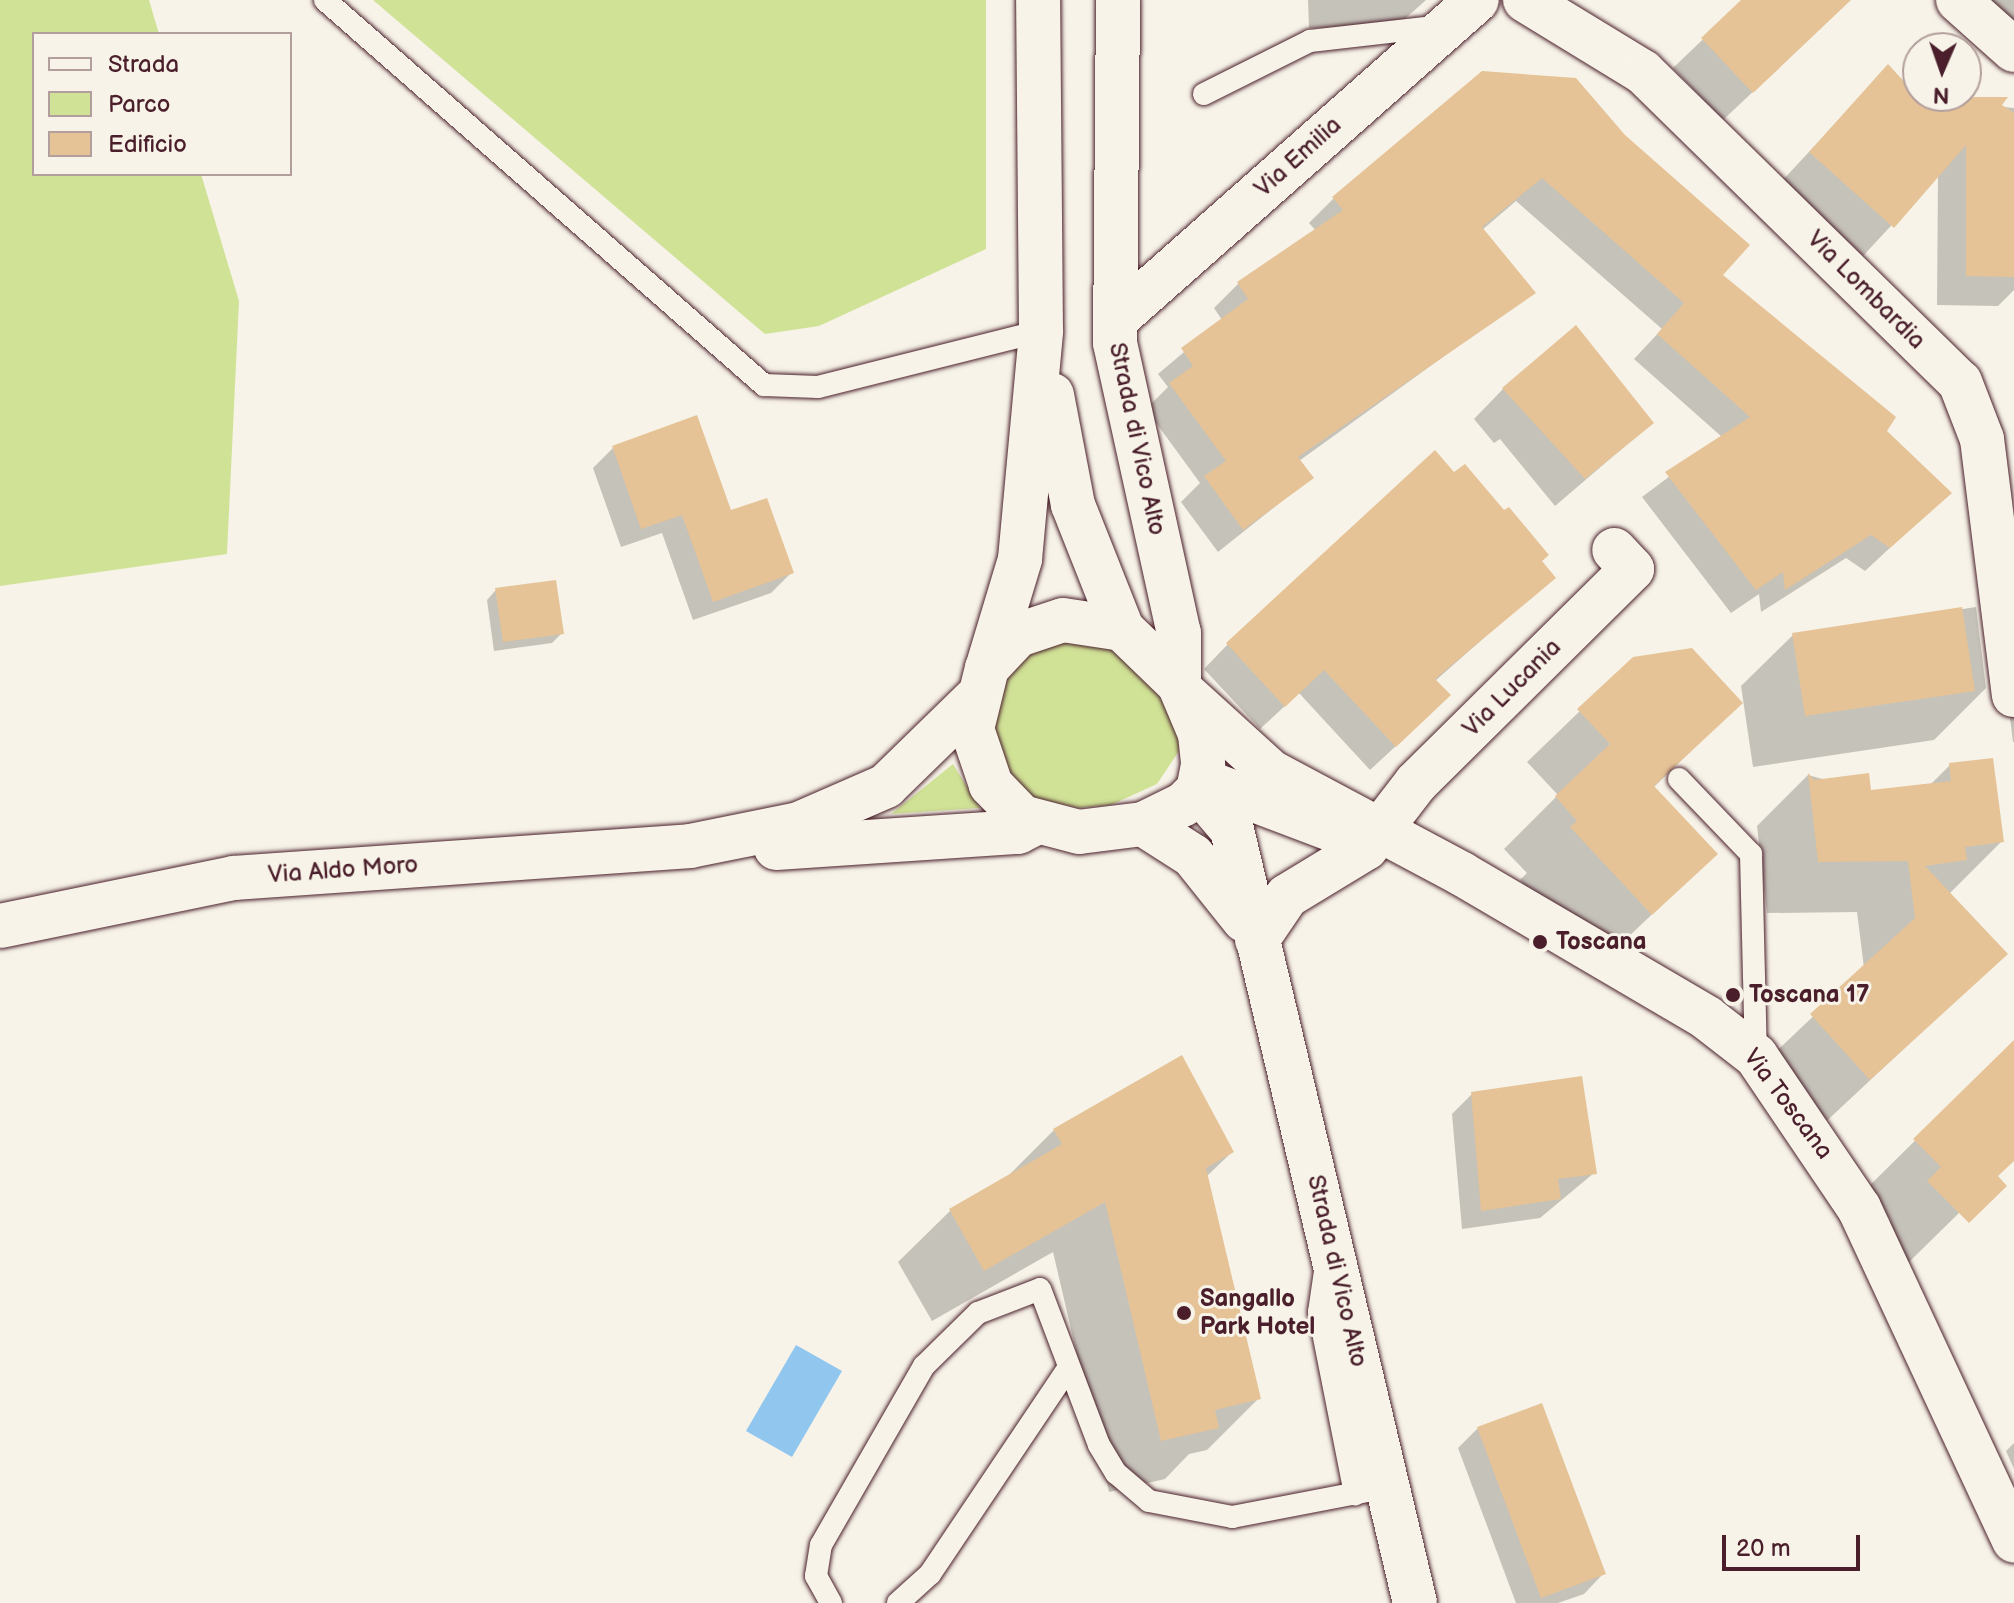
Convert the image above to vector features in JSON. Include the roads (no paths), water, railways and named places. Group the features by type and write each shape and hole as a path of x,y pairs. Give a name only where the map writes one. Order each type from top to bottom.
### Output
{"street":[{"path":"1038,0 1041,331 1020,559 981,683 977,758 1001,796 1036,823 1079,832 1143,824 1199,785"},
{"name":"Strada di Vico Alto","path":"1118,0 1121,315 1116,354 1179,633 1181,688 1200,734 1199,785 1232,830 1330,1238 1371,1490 1415,1603"},
{"name":"Via Lombardia","path":"1525,0 1643,72 1960,382 1982,439 2014,695"},
{"path":"1958,0 2014,50"},
{"name":"Via Emilia","path":"1121,315 1462,13"},
{"path":"1041,331 1073,505 1122,629"},
{"name":"Via Lucania","path":"1382,832 1416,783 1632,569 1614,550"},
{"path":"981,683 1005,644 1035,627 1063,620 1122,629"},
{"name":"Strada di Vico Alto","path":"1122,629 1181,688"},
{"name":"Via Aldo Moro","path":"690,846 853,805 914,764 981,683"},
{"name":"Via Toscana","path":"1181,688 1271,772 1707,1018 1756,1056 1859,1208 2014,1541"},
{"name":"Via Toscana","path":"1199,785 1295,819 1382,832"},
{"name":"Via Aldo Moro","path":"0,926 234,878 690,846 856,844 1018,832 1036,823"},
{"name":"Strada di Vico Alto","path":"1143,824 1214,877 1257,940"},
{"path":"1257,940 1287,896 1351,861 1382,832"}],"lane":[{"path":"325,0 764,385 798,391 1041,331"},
{"path":"1204,94 1310,41 1462,13"},
{"path":"1679,779 1751,854 1756,1056"},
{"path":"831,1603 816,1576 821,1545 924,1366 959,1326 1040,1289 1068,1369 1116,1473 1149,1501 1232,1517 1371,1490"},
{"path":"898,1603 930,1574 1068,1369"}],"water":[{"path":"796,1345 842,1371 792,1457 746,1431"}],"place":[{"name":"Toscana","path":"1540,942"},
{"name":"Toscana 17","path":"1733,995"},
{"name":"Sangallo Park Hotel","path":"1184,1313"}]}
